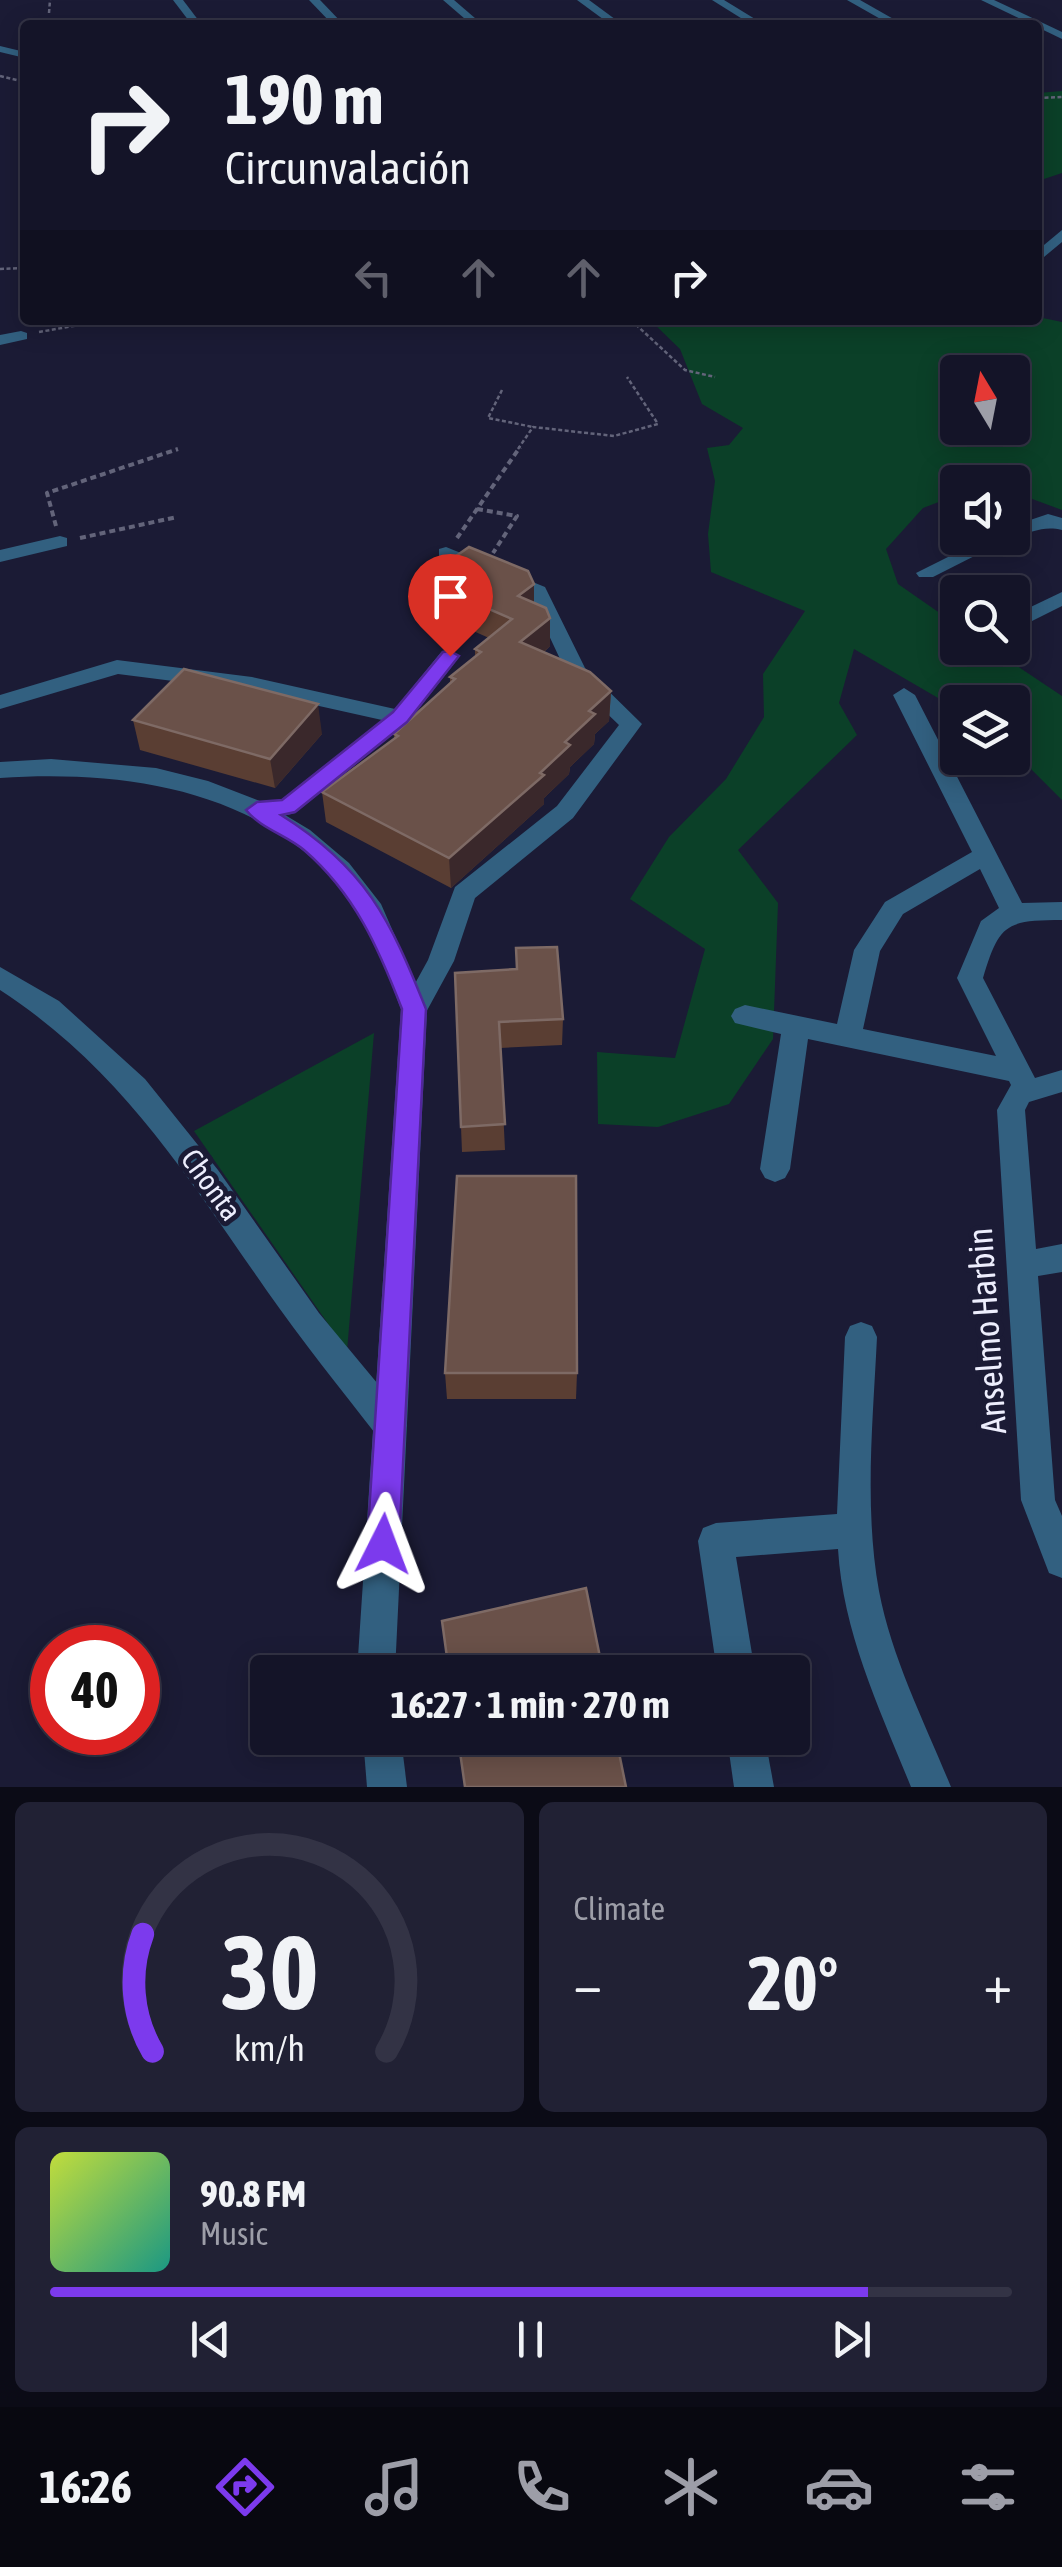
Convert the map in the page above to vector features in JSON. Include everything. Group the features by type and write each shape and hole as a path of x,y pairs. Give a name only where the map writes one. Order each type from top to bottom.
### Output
{"street":[{"path":"178,0 193,20"},
{"path":"314,0 334,20"},
{"path":"448,0 472,20"},
{"path":"582,0 611,20"},
{"path":"717,0 751,20"},
{"path":"852,0 890,20"},
{"path":"986,0 1025,20"},
{"path":"1042,254 1062,234"},
{"path":"0,340 21,336"},
{"path":"1030,528 1055,522"},
{"path":"0,556 60,542"},
{"path":"414,1009 442,961 464,893 565,812 631,724 576,671 538,591 446,553"},
{"path":"926,573 964,555"},
{"path":"1030,615 1062,598"},
{"path":"257,810 287,807 400,717 450,656"},
{"path":"0,702 117,667 252,684 400,717"},
{"path":"904,695 1013,910"},
{"path":"0,770 52,767 128,772 196,786 257,810 310,843 353,885 385,936 414,1009 377,1655"},
{"path":"848,1036 867,950 894,908 984,856"},
{"path":"1021,1085 970,978 984,933 1013,910 1062,911"},
{"name":"Chonta","path":"0,977 60,1014 138,1087 198,1164 310,1325 390,1425"},
{"path":"745,1016 848,1036 1021,1085 1062,1081"},
{"path":"775,1169 796,1026"},
{"name":"Anselmo Harbin","path":"1021,1085 1011,1110 1023,1265 1050,1498 1062,1560"},
{"path":"1023,1265 1062,1258"},
{"path":"861,1337 857,1530 861,1593 931,1787"},
{"path":"733,1655 716,1541 857,1530"},
{"path":"384,1755 387,1787"},
{"path":"749,1755 754,1787"}],"path":[{"path":"49,12 50,0"},
{"path":"21,336 79,325"},
{"path":"636,325 685,370 715,376"},
{"path":"502,390 488,418 614,436 658,424 627,377"},
{"path":"446,553 532,427"},
{"path":"177,517 60,542 48,493 178,449"},
{"path":"476,509 517,516 482,568"}],"green space":[{"path":"1062,91 1062,173 1042,180 1042,93"},
{"path":"1042,318 1062,322 1062,510 1030,498 1030,465 940,465 940,502 923,508 886,549 898,584 940,613 940,665 1016,665 1062,696 1062,800 1030,768 1030,685 940,685 940,699 854,649 839,703 857,735 738,850 778,903 773,1039 729,1104 658,1127 598,1124 597,1052 675,1058 705,949 630,899 669,837 726,779 764,717 763,674 805,611 711,572 708,534 715,481 707,448 729,445 743,428 702,404 680,349 655,325 1042,325"},
{"path":"374,1033 347,1351 194,1131"}],"building":[{"path":"469,547 528,571 534,584 518,596 546,608 550,618 520,642 590,672 611,691 589,711 595,714 565,742 570,745 540,773 544,775 449,858 322,792 398,736 394,734 455,679 450,677 481,652 475,649 512,619 422,580"},
{"path":"184,669 318,704 270,759 133,720"},
{"path":"557,947 563,1019 499,1022 505,1124 461,1127 455,973 517,969 516,948"},
{"path":"457,1176 576,1176 577,1373 445,1373"},
{"path":"586,1588 600,1655 447,1655 442,1621"},
{"path":"460,1755 619,1755 626,1787 465,1787"}],"route":[{"path":"383,1544 414,1009 385,936 353,885 310,843 257,810 287,807 400,717 450,656"}]}
